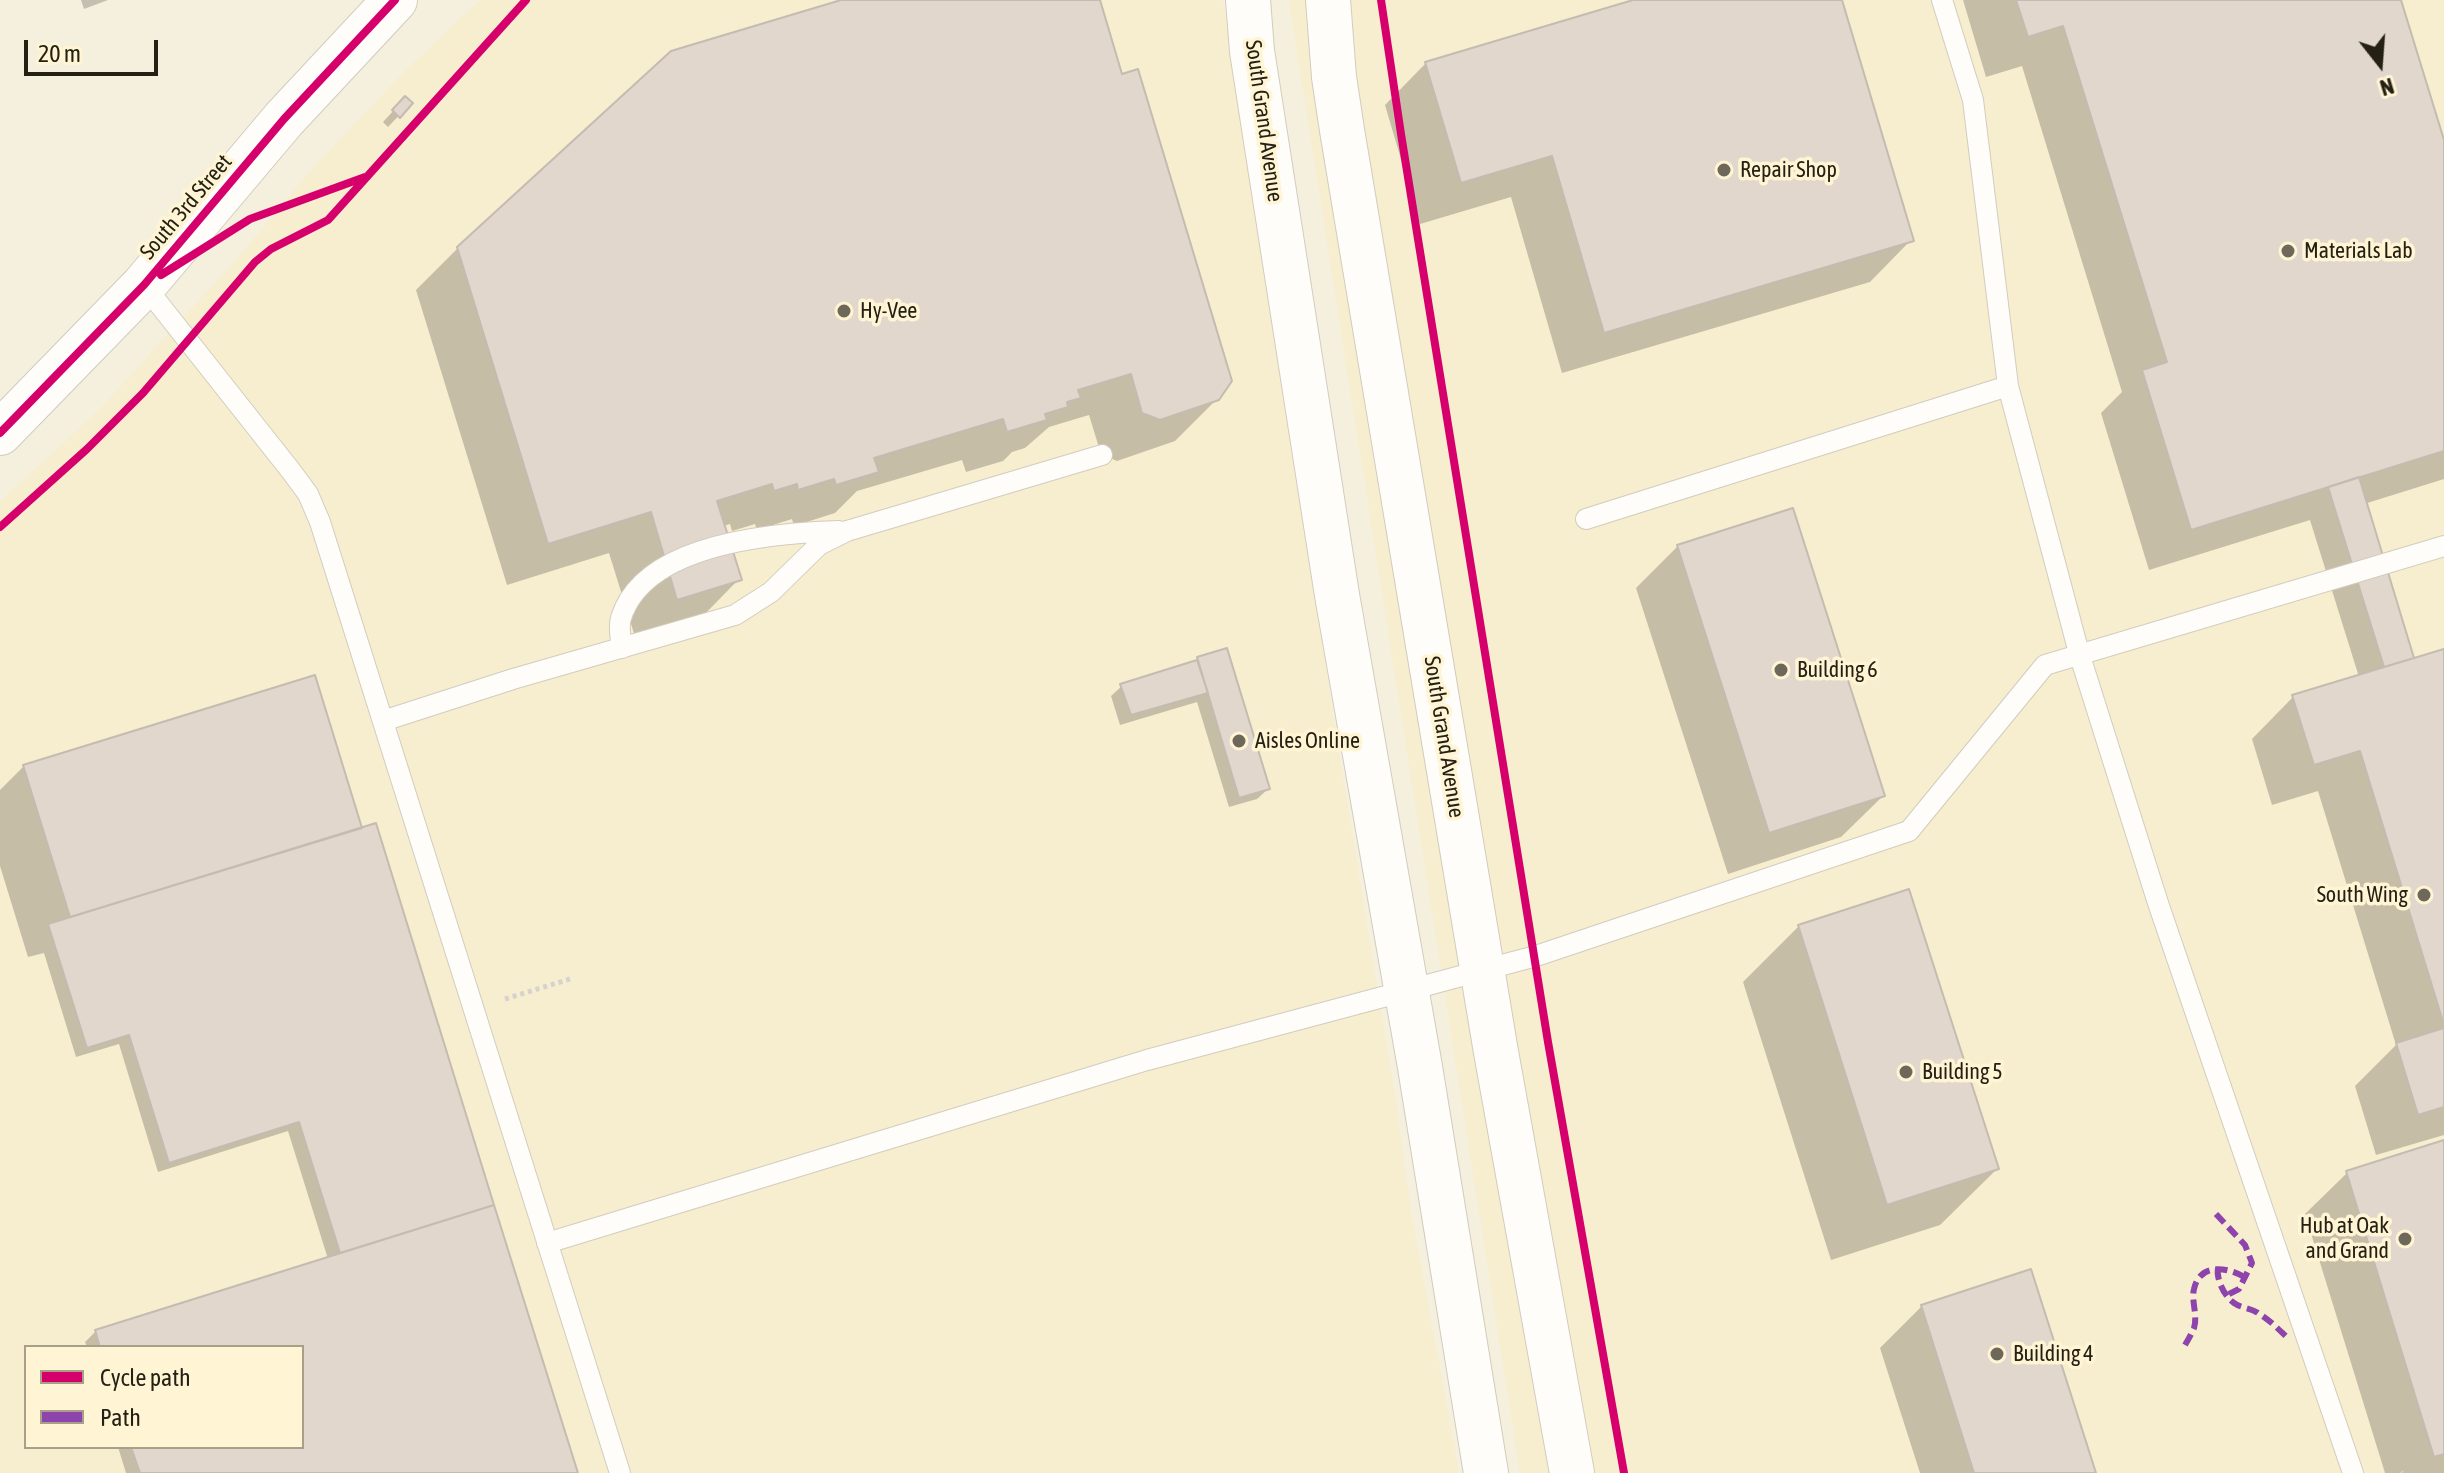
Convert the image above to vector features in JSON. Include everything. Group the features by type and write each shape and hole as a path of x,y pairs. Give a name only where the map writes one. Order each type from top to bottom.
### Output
{"street":[{"name":"South 3rd Street","path":"0,433 144,285 284,119 395,0"},
{"name":"South Grand Avenue","path":"1248,0 1252,51 1332,564 1407,992 1486,1473"},
{"name":"South Grand Avenue","path":"1328,0 1336,90 1483,971 1572,1473"}],"lane":[{"path":"1942,0 1973,100 2008,386 2079,653 2158,903 2353,1473"},
{"path":"144,285 308,494 320,522 620,1473"},
{"path":"1586,519 2008,386"},
{"path":"383,721 735,615 771,592 819,545 847,531 1102,455"},
{"path":"622,648 620,620 634,591 659,570 711,549 762,535 847,531"},
{"path":"547,1243 1147,1060 1536,956 1909,831 2045,665 2444,546"}],"path":[{"path":"505,999 570,979"}],"shaded area":[{"path":"480,0 1223,0 1410,1206 1459,1473 0,1473 0,502 101,408 243,252 311,170 400,76"},
{"path":"1289,0 2444,0 2444,1473 1520,1473"}],"building":[{"name":"Hy-Vee","path":"841,0 1100,0 1122,74 1138,69 1232,381 1219,400 1160,420 1142,413 1131,374 1078,390 1081,398 1067,402 1068,407 1045,414 1047,420 1007,432 1003,419 874,458 879,472 836,485 834,479 798,490 797,484 774,491 772,484 717,501 742,580 677,600 651,512 548,544 457,247 671,51"},
{"name":"Repair Shop","path":"1633,0 1842,0 1914,241 1604,333 1552,156 1461,183 1425,62"},
{"name":"Materials Lab","path":"2016,0 2401,0 2444,140 2444,451 2191,530 2142,370 2167,362 2063,26 2028,37"},
{"path":"405,96 413,103 400,118 392,110"},
{"path":"2359,477 2414,658 2384,667 2328,487"},
{"name":"Building 6","path":"1793,508 1885,796 1769,833 1677,545"},
{"name":"Aisles Online","path":"1227,648 1270,789 1239,798 1197,657"},
{"name":"South Wing","path":"2444,649 2444,1025 2360,751 2314,765 2292,695"},
{"path":"1197,660 1208,693 1131,715 1120,684"},
{"path":"315,675 362,828 70,917 23,765"},
{"path":"376,823 494,1205 340,1253 299,1122 169,1163 129,1035 87,1048 48,924"},
{"name":"Building 5","path":"1909,889 1999,1169 1887,1205 1798,925"},
{"path":"2444,1028 2444,1107 2418,1115 2396,1043"},
{"name":"Hub at Oak and Grand","path":"2444,1140 2444,1454 2434,1457 2346,1171"},
{"path":"494,1205 578,1473 140,1473 132,1449 304,1449 304,1345 99,1345 95,1330"},
{"name":"Building 4","path":"2031,1269 2096,1473 1974,1473 1921,1305"}],"marked path":[{"path":"2216,1214 2245,1245 2252,1263 2239,1289 2227,1295"},
{"path":"2218,1268 2220,1282 2230,1300 2262,1316 2289,1339"},
{"path":"2185,1345 2194,1328 2193,1294 2202,1274 2216,1269 2246,1278"}],"cycle path":[{"path":"0,433 144,285 284,119 395,0"},
{"path":"0,527 87,449 143,393 255,262 271,249 328,220 526,0"},
{"path":"1381,0 1548,1042 1624,1473"},
{"path":"161,275 250,219 365,177"}],"place":[{"name":"Repair Shop","path":"1724,170"},
{"name":"Materials Lab","path":"2288,251"},
{"name":"Hy-Vee","path":"844,311"},
{"name":"Building 6","path":"1781,670"},
{"name":"Aisles Online","path":"1239,741"},
{"name":"South Wing","path":"2424,895"},
{"name":"Building 5","path":"1906,1072"},
{"name":"Hub at Oak and Grand","path":"2405,1239"},
{"name":"Building 4","path":"1997,1354"}]}
